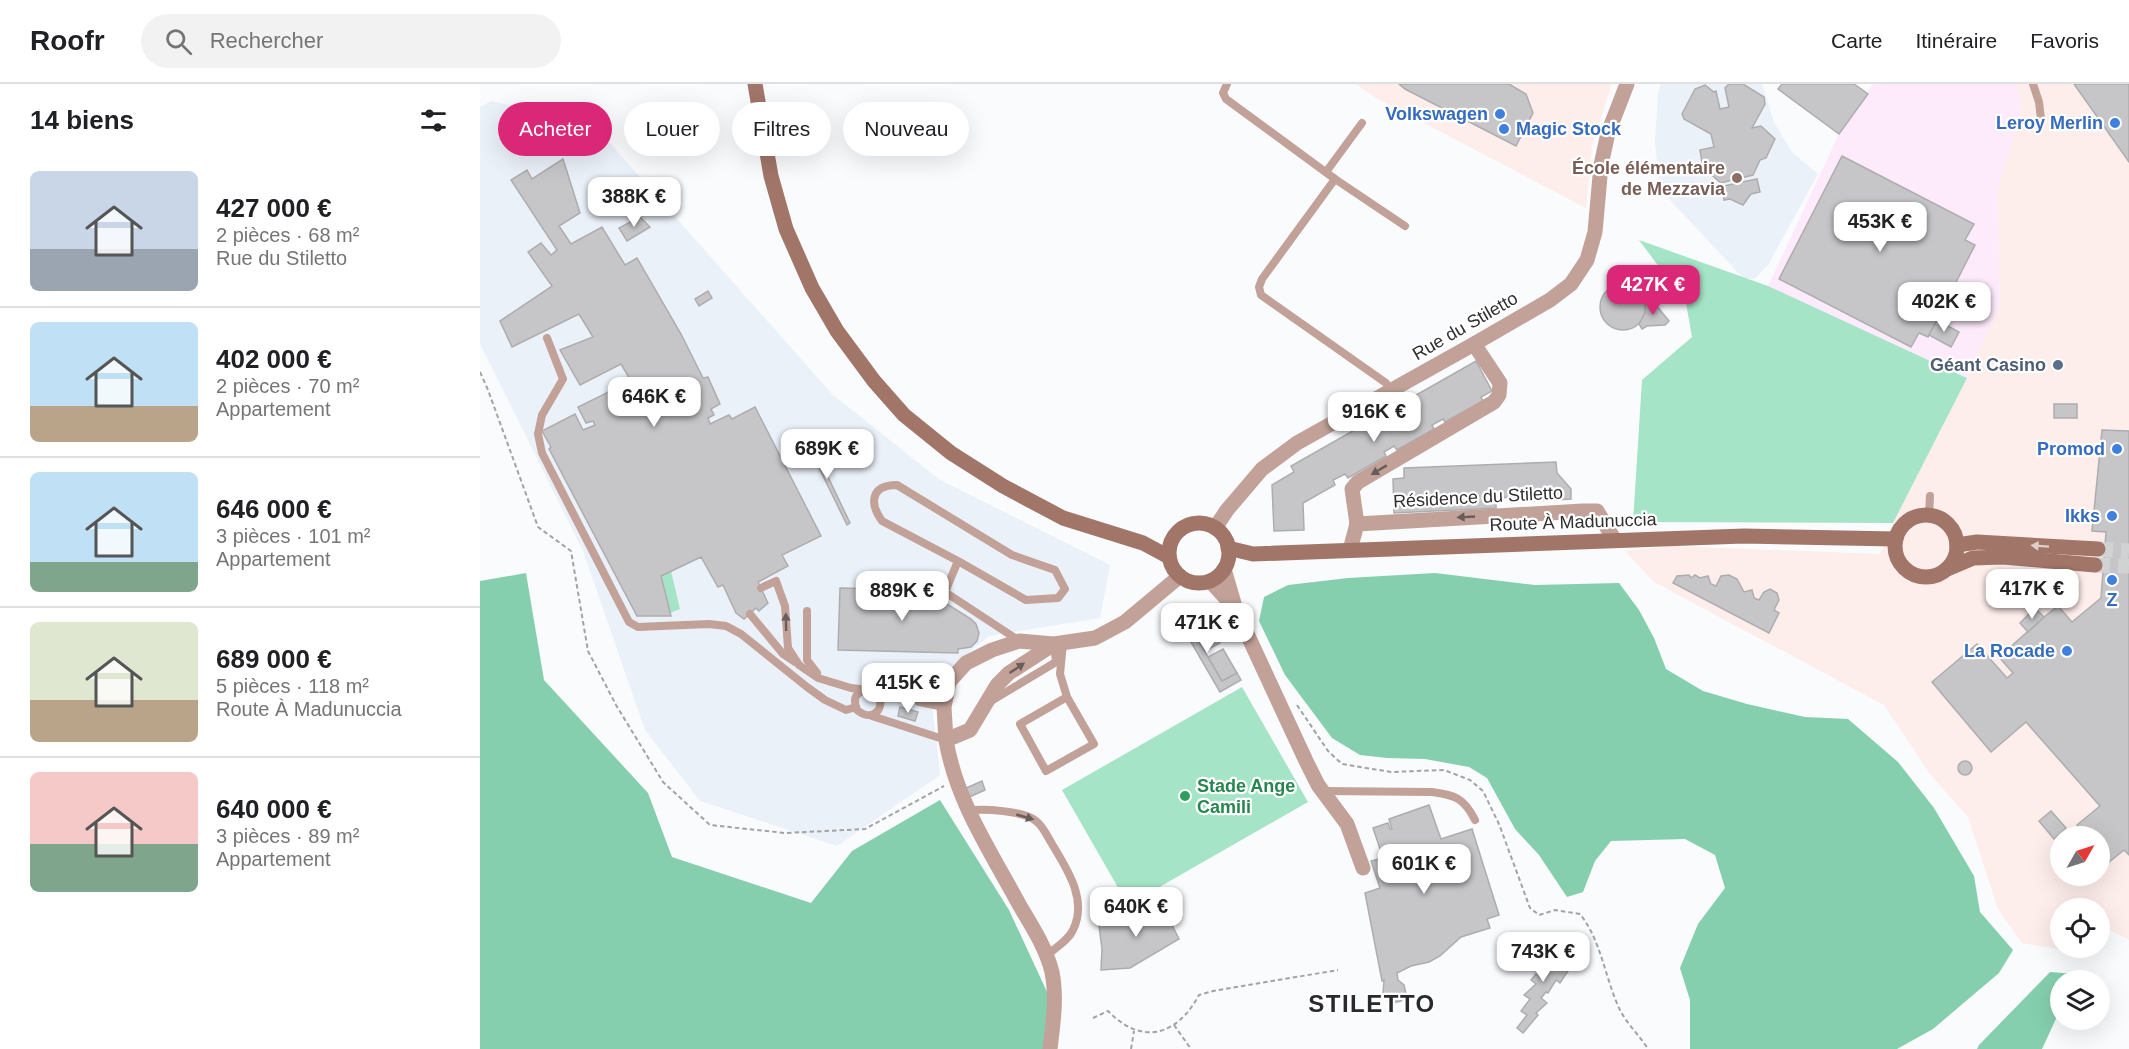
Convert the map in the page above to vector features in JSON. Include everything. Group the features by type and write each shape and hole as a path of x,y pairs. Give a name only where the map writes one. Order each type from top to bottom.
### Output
{"main road":[{"path":"756,84 771,176 786,229 812,288 837,331 874,381 904,415 943,446 1003,486 1063,518 1143,543 1169,557"},
{"path":"1944,571 1954,559 1957,545 1953,531 1943,520 1929,515 1914,517 1902,525 1896,539 1896,551 1900,563 1910,572 1921,576 1933,576 1973,558 2003,557 2095,565"},
{"path":"1196,523 1215,528 1226,540 1226,560 1210,580 1194,582 1180,576 1169,557 1173,539 1187,526 1196,523"},
{"name":"Route À Madunuccia","path":"1226,560 1253,554 1614,539 1744,536 1896,539"},
{"path":"1143,543 1173,539"},
{"path":"1957,545 1977,542 2098,549"}],"street":[{"name":"Rue du Stiletto","path":"1215,528 1227,510 1263,469 1297,443 1550,300 1571,284 1587,260 1595,232 1601,165 1608,133 1627,84"},
{"path":"1350,550 1357,524 1352,489 1358,482 1494,402 1499,395 1500,383 1474,344"},
{"name":"Résidence du Stiletto","path":"1357,524 1597,511 1614,539"},
{"path":"1226,560 1236,610 1306,761 1323,791 1347,824 1363,868"},
{"path":"1050,1049 1054,1018 1051,969 1036,934 968,811 955,780 946,740 944,707 949,682 966,663 992,650 1019,641 1059,644 1095,638 1125,622 1180,576"},
{"path":"1210,580 1236,610"},
{"path":"946,740 970,730 997,685 1010,673 1059,644"}],"lane":[{"path":"1227,84 1222,93 1226,99 1335,179 1405,226"},
{"path":"2033,84 2039,102 2041,119"},
{"path":"1326,172 1362,123"},
{"path":"1335,179 1262,279 1259,287 1261,295 1386,384 1391,391"},
{"path":"547,338 563,379 542,415 538,434 543,453 629,622 638,627 709,624 726,626 741,634 825,700 846,710 856,707"},
{"path":"886,485 897,485 1012,555 1055,570 1065,589 1058,598 1026,600 958,561 882,521 875,511 874,497 879,489 886,485"},
{"path":"1929,515 1930,496"},
{"path":"958,561 945,592 1019,641"},
{"path":"761,588 776,581 785,606 788,648 799,665"},
{"path":"807,611 807,660 814,671 858,694 872,691 894,692 925,699 933,697 954,676"},
{"path":"750,614 783,654 818,678 842,686 944,707"},
{"path":"1059,644 1060,674 1067,697 1094,744 1046,771 1020,724 1067,697"},
{"path":"872,691 880,697 881,705 878,712 872,716"},
{"path":"858,694 855,703 863,715 946,740"},
{"path":"1323,791 1448,794 1464,803 1475,820"},
{"path":"968,811 993,810 1029,817 1041,826 1062,859 1074,883 1078,899 1077,920 1072,932 1046,956"}],"path":[{"path":"480,372 538,527 571,551 588,651 616,705 663,782 710,825 785,833 865,829 955,780"},
{"path":"1297,705 1328,751 1342,764 1391,772 1444,770 1470,780 1483,791 1499,824 1530,908 1539,915 1555,910 1580,914 1591,927 1621,1012 1648,1049"},
{"path":"1093,1018 1108,1011 1134,1031 1159,1032 1174,1025 1187,1015 1200,995 1338,970"},
{"path":"1174,1025 1191,1049"},
{"path":"1131,1049 1134,1031"}],"shaded area":[{"path":"1356,84 1612,84 1592,146 1586,208 1376,98"},
{"name":"École élémentaire de Mezzavia","path":"1661,84 1762,84 1774,122 1791,151 1818,174 1768,265 1754,279 1743,278 1672,202 1659,183 1655,141 1658,92"},
{"path":"1873,84 2016,84 2022,108 1997,192 2000,304 1967,378 1768,286 1839,134"},
{"path":"2016,84 2129,84 2129,940 2110,930 2110,898 2050,898 2050,948 2022,943 1998,909 1968,817 1930,774 1884,705 1654,582 1625,551 1673,546 1880,554 2000,304 1997,192 2022,108"},
{"path":"491,101 498,103 498,156 612,156 612,145 832,394 940,480 1110,565 1100,618 989,636 930,685 940,775 837,846 700,801 645,730 583,551 480,344 480,107"}],"green space":[{"path":"1639,240 1768,286 1967,378 1893,523 1633,522 1642,380 1692,337 1686,303"},
{"path":"671,571 680,609 670,613 661,576"},
{"path":"526,573 544,680 648,793 672,857 811,903 852,851 940,800 1009,910 1054,1007 1046,1049 480,1049 480,581"},
{"path":"1435,573 1535,585 1619,583 1639,610 1654,638 1666,669 1703,691 1805,717 1848,719 1898,762 1934,808 1974,876 1980,912 2013,950 1999,973 1933,1029 1897,1049 1690,1049 1690,1000 1680,968 1698,924 1725,888 1715,855 1685,839 1611,841 1595,861 1583,892 1567,897 1539,855 1515,829 1487,778 1469,767 1425,759 1360,755 1332,738 1285,675 1259,621 1264,597 1288,585 1348,578"},
{"name":"Stade Ange Camili","path":"1242,687 1308,802 1128,905 1062,790"},
{"path":"2050,972 2051,1030 2042,1049 1977,1049"}],"building":[{"name":"Magic Stock","path":"1399,84 1509,84 1526,94 1533,113 1516,146"},
{"path":"1729,84 1743,84 1764,97 1765,104 1752,128 1761,126 1775,139 1766,158 1760,160 1753,175 1721,183 1708,172 1697,169 1702,162 1700,150 1714,147 1711,134 1684,119 1682,114 1695,89 1705,85 1714,92 1716,91 1720,109 1729,107 1725,88"},
{"path":"1782,84 1854,84 1868,94 1839,134 1778,89"},
{"name":"Leroy Merlin","path":"2074,84 2129,84 2129,162"},
{"path":"1842,156 1974,224 1965,240 1975,245 1928,337 1919,333 1911,347 1779,279"},
{"path":"563,159 580,213 559,226 571,244 602,227 625,265 637,258 681,334 703,378 708,377 720,404 711,409 714,415 708,418 710,424 729,415 732,419 755,407 821,536 782,555 788,566 758,582 768,603 759,611 756,608 744,619 736,613 723,585 718,587 701,557 661,576 671,616 637,616 549,449 551,447 542,431 575,414 583,430 595,425 593,421 586,423 578,407 631,381 621,364 580,385 560,350 593,337 579,314 512,347 500,321 552,286 528,252 541,243 551,255 557,250 511,180 527,170 532,179"},
{"path":"1757,179 1760,192 1751,194 1743,205 1730,199 1724,200 1723,186"},
{"path":"640,217 650,227 627,241 619,228"},
{"path":"1623,284 1639,291 1646,307 1639,323 1623,330 1607,323 1600,307 1607,291"},
{"path":"708,291 712,298 699,306 695,299"},
{"path":"1651,299 1669,321 1665,325 1647,326 1642,329 1639,324 1645,313 1645,300"},
{"path":"1937,320 1959,332 1951,347 1929,335"},
{"path":"1476,361 1492,391 1481,397 1483,401 1445,422 1443,419 1432,425 1434,429 1397,450 1394,446 1384,452 1386,456 1348,478 1345,474 1333,480 1335,485 1303,503 1304,530 1274,531 1272,485 1294,472 1291,466"},
{"path":"2054,404 2077,404 2077,418 2054,418"},
{"name":"La Rocade","path":"2102,430 2129,431 2129,855 2124,850 2110,861 2110,826 2077,825 2100,806 2026,722 1991,752 1932,682 1977,644 2007,678 2013,673 1999,657 2044,617 2058,606 2072,622 2101,598 2106,532 2092,531"},
{"path":"810,439 850,523 847,525 806,441"},
{"path":"1556,462 1557,473 1571,489 1571,499 1533,501 1533,496 1496,498 1496,508 1394,513 1393,479 1404,478 1404,468"},
{"path":"1689,575 1691,578 1695,575 1700,578 1708,576 1711,584 1716,586 1721,576 1729,575 1737,579 1744,592 1752,590 1754,598 1759,600 1764,592 1770,589 1777,593 1779,600 1774,610 1779,613 1769,633 1673,583 1677,576"},
{"path":"840,588 925,590 971,619 976,624 979,633 977,641 971,647 958,649 958,653 838,650"},
{"path":"2035,608 2044,617 2028,632 2020,623"},
{"path":"1202,612 1207,619 1191,628 1222,681 1237,673 1241,680 1220,692 1181,625"},
{"path":"1207,619 1220,643 1205,651 1191,628"},
{"path":"1223,649 1237,673 1222,681 1208,657"},
{"path":"900,707 918,712 915,721 898,716"},
{"path":"1965,761 1970,763 1972,768 1970,773 1965,775 1960,773 1958,768 1960,763"},
{"path":"982,781 985,790 967,798 964,789"},
{"path":"1429,805 1441,839 1472,829 1499,915 1487,919 1490,928 1461,937 1440,956 1397,973 1398,980 1404,985 1406,994 1401,1001 1392,1003 1383,994 1384,980 1382,981 1365,893 1380,888 1371,861 1383,858 1373,828 1388,823 1392,829 1389,819"},
{"path":"2051,811 2064,826 2050,826 2050,834 2039,821"},
{"path":"1161,903 1179,939 1130,968 1101,970 1102,949 1099,926"},
{"path":"1548,937 1561,947 1554,955 1570,968 1560,983 1556,980 1548,993 1546,992 1541,998 1547,1003 1536,1013 1538,1015 1523,1033 1517,1028 1527,1015 1521,1011 1530,999 1524,995 1536,984 1531,980 1536,974 1541,978 1546,972 1543,969 1548,964 1551,967 1552,965 1539,954 1543,949 1540,946"}],"tunnel":[{"path":"2098,549 2129,551"},
{"path":"2095,565 2129,566"}],"place":[{"name":"Volkswagen","path":"1500,114"},
{"name":"Leroy Merlin","path":"2115,123"},
{"name":"Magic Stock","path":"1504,129"},
{"name":"École élémentaire de Mezzavia","path":"1737,178"},
{"name":"Géant Casino","path":"2058,365"},
{"name":"Promod","path":"2117,449"},
{"name":"Ikks","path":"2112,516"},
{"name":"Z","path":"2112,580"},
{"name":"La Rocade","path":"2067,651"},
{"name":"Stade Ange Camili","path":"1185,796"}],"district":[{"name":"STILETTO","path":"1372,1003"}]}
